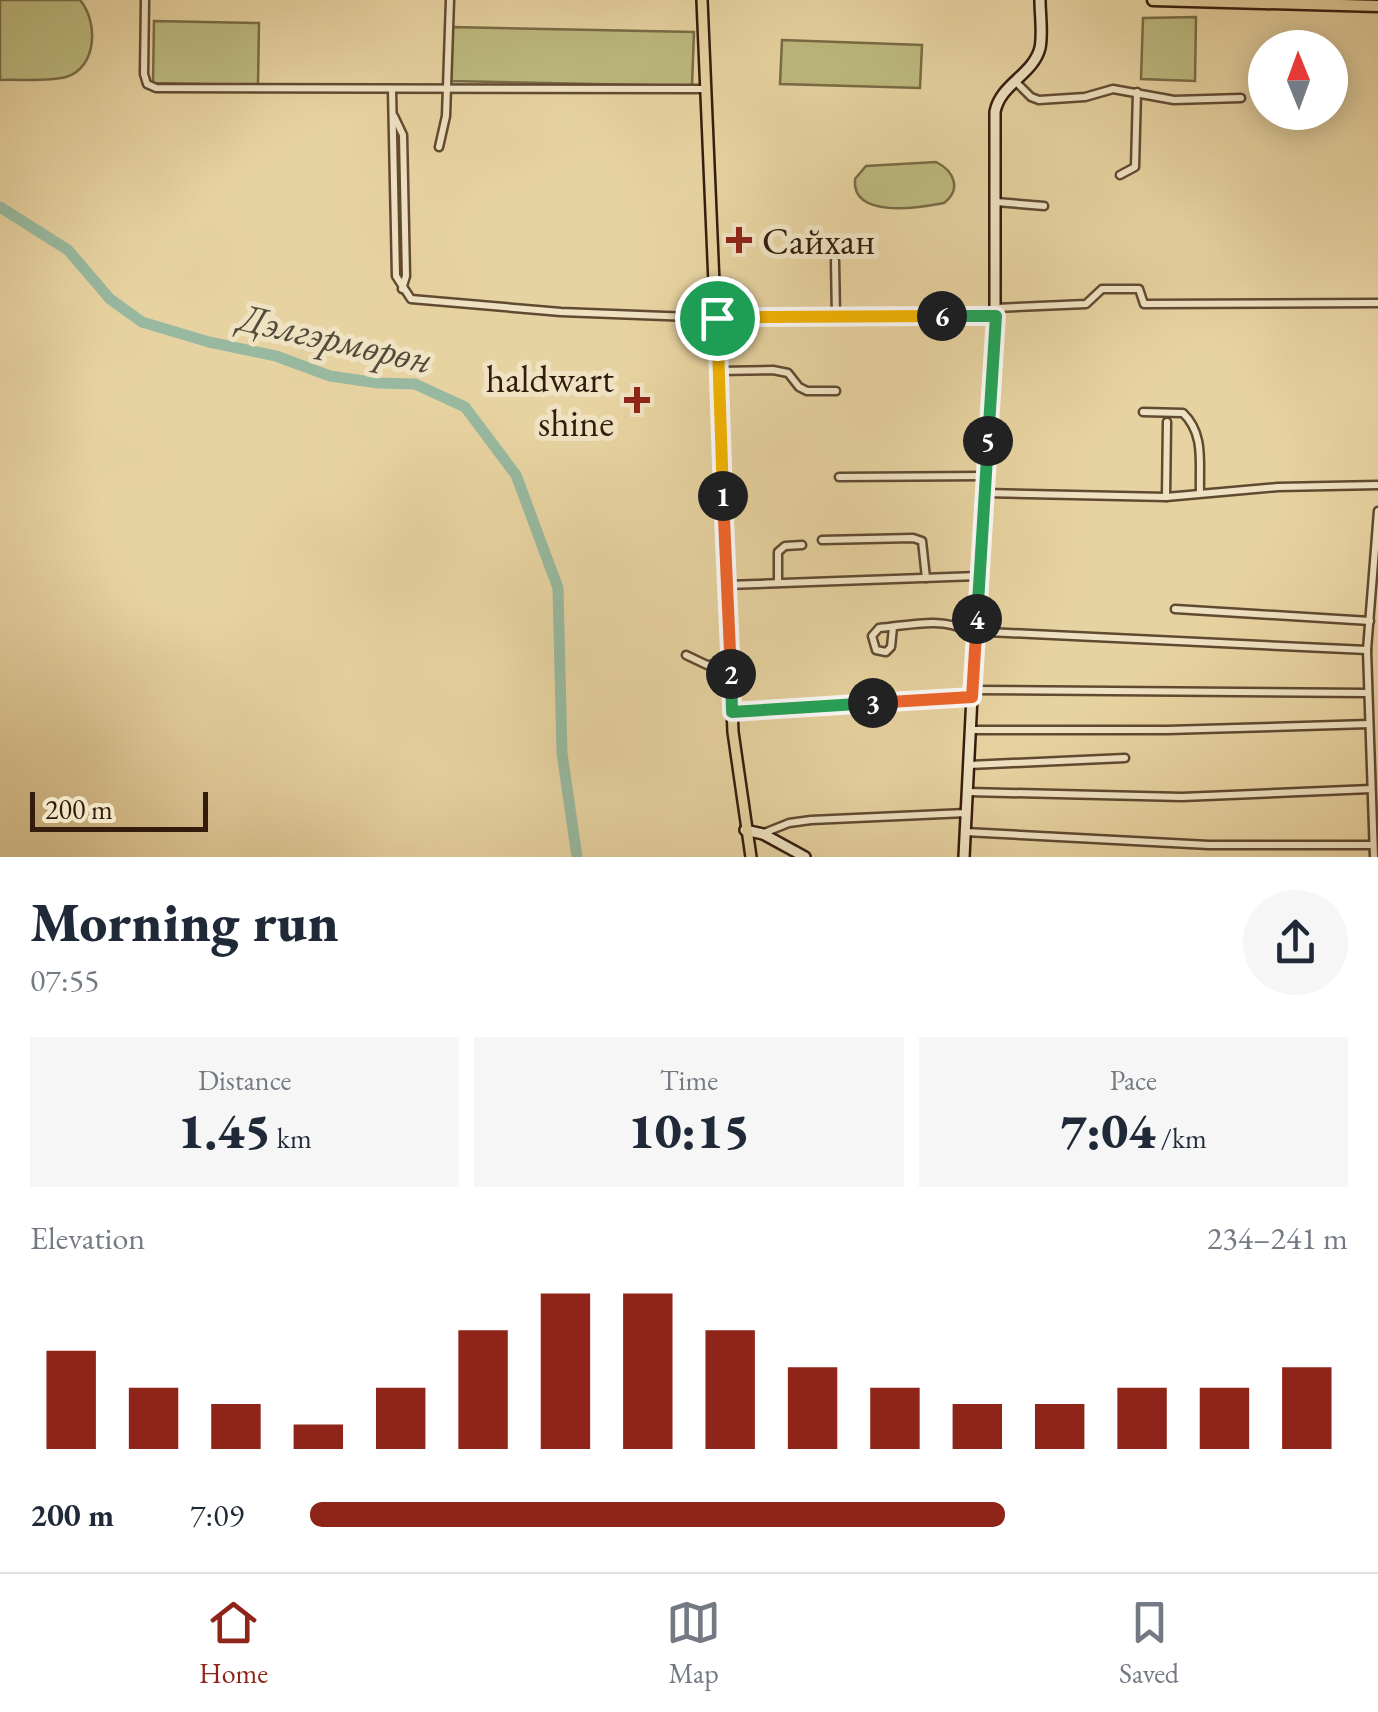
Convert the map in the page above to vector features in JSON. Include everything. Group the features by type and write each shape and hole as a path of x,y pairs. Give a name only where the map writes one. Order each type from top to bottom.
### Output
{"highway":[{"path":"1153,0 1378,6"}],"main road":[{"path":"702,0 732,712 751,857"},
{"path":"964,857 996,312 995,112 1000,97 1032,65 1040,46 1040,0"},
{"path":"745,830 763,834 805,857"}],"street":[{"path":"145,0 144,74 147,84 156,88 707,89"},
{"path":"438,146 446,116 450,0"},
{"path":"1015,81 1038,100 1085,97 1113,89 1174,100 1241,98"},
{"path":"392,90 396,276 411,298 561,312 717,318 996,312 1086,304 1103,288 1137,288 1144,304 1378,303"},
{"path":"1120,175 1135,167 1138,92"},
{"path":"996,202 1044,206"},
{"path":"835,261 836,317"},
{"path":"718,371 773,370 788,373 807,391 836,392"},
{"path":"1143,412 1184,413 1190,419 1199,435 1200,492"},
{"path":"1166,497 1167,422"},
{"path":"839,477 986,476"},
{"path":"984,493 1166,497 1200,492 1378,485"},
{"path":"1374,857 1369,724 1374,707 1368,693 1367,650 1372,627 1378,511"},
{"path":"822,540 922,541 926,578"},
{"path":"778,582 778,552 784,546 802,545"},
{"path":"726,585 978,576"},
{"path":"1175,608 1372,627"},
{"path":"893,627 946,624 976,631 1367,650"},
{"path":"686,656 707,664 730,664"},
{"path":"732,712 972,693 1368,693"},
{"path":"971,730 1369,724"},
{"path":"969,765 1126,758"},
{"path":"968,792 1182,798 1371,789"},
{"path":"763,834 789,823 811,820 966,813"},
{"path":"966,832 1209,845 1374,845"}],"shaded area":[{"path":"0,0 80,0 92,31 84,64 77,72 59,79 0,80"},
{"path":"1196,17 1195,81 1141,79 1143,18"},
{"path":"154,21 259,23 258,85 153,83"},
{"path":"452,27 694,32 692,86 450,81"},
{"path":"782,40 922,45 920,88 780,84"},
{"path":"936,162 954,181 953,192 944,203 888,208 864,200 857,192 855,179 866,166"}],"waterway":[{"name":"Дэлгэрмөрөн","path":"0,207 68,250 110,299 142,322 276,356 330,376 415,384 465,407 516,475 558,588 562,753 577,857"}],"place":[{"name":"Сайхан","path":"739,240"},
{"name":"haldwart shine","path":"637,400"}],"route":[{"path":"996,316 972,697 732,712 717,318 996,316"}]}
